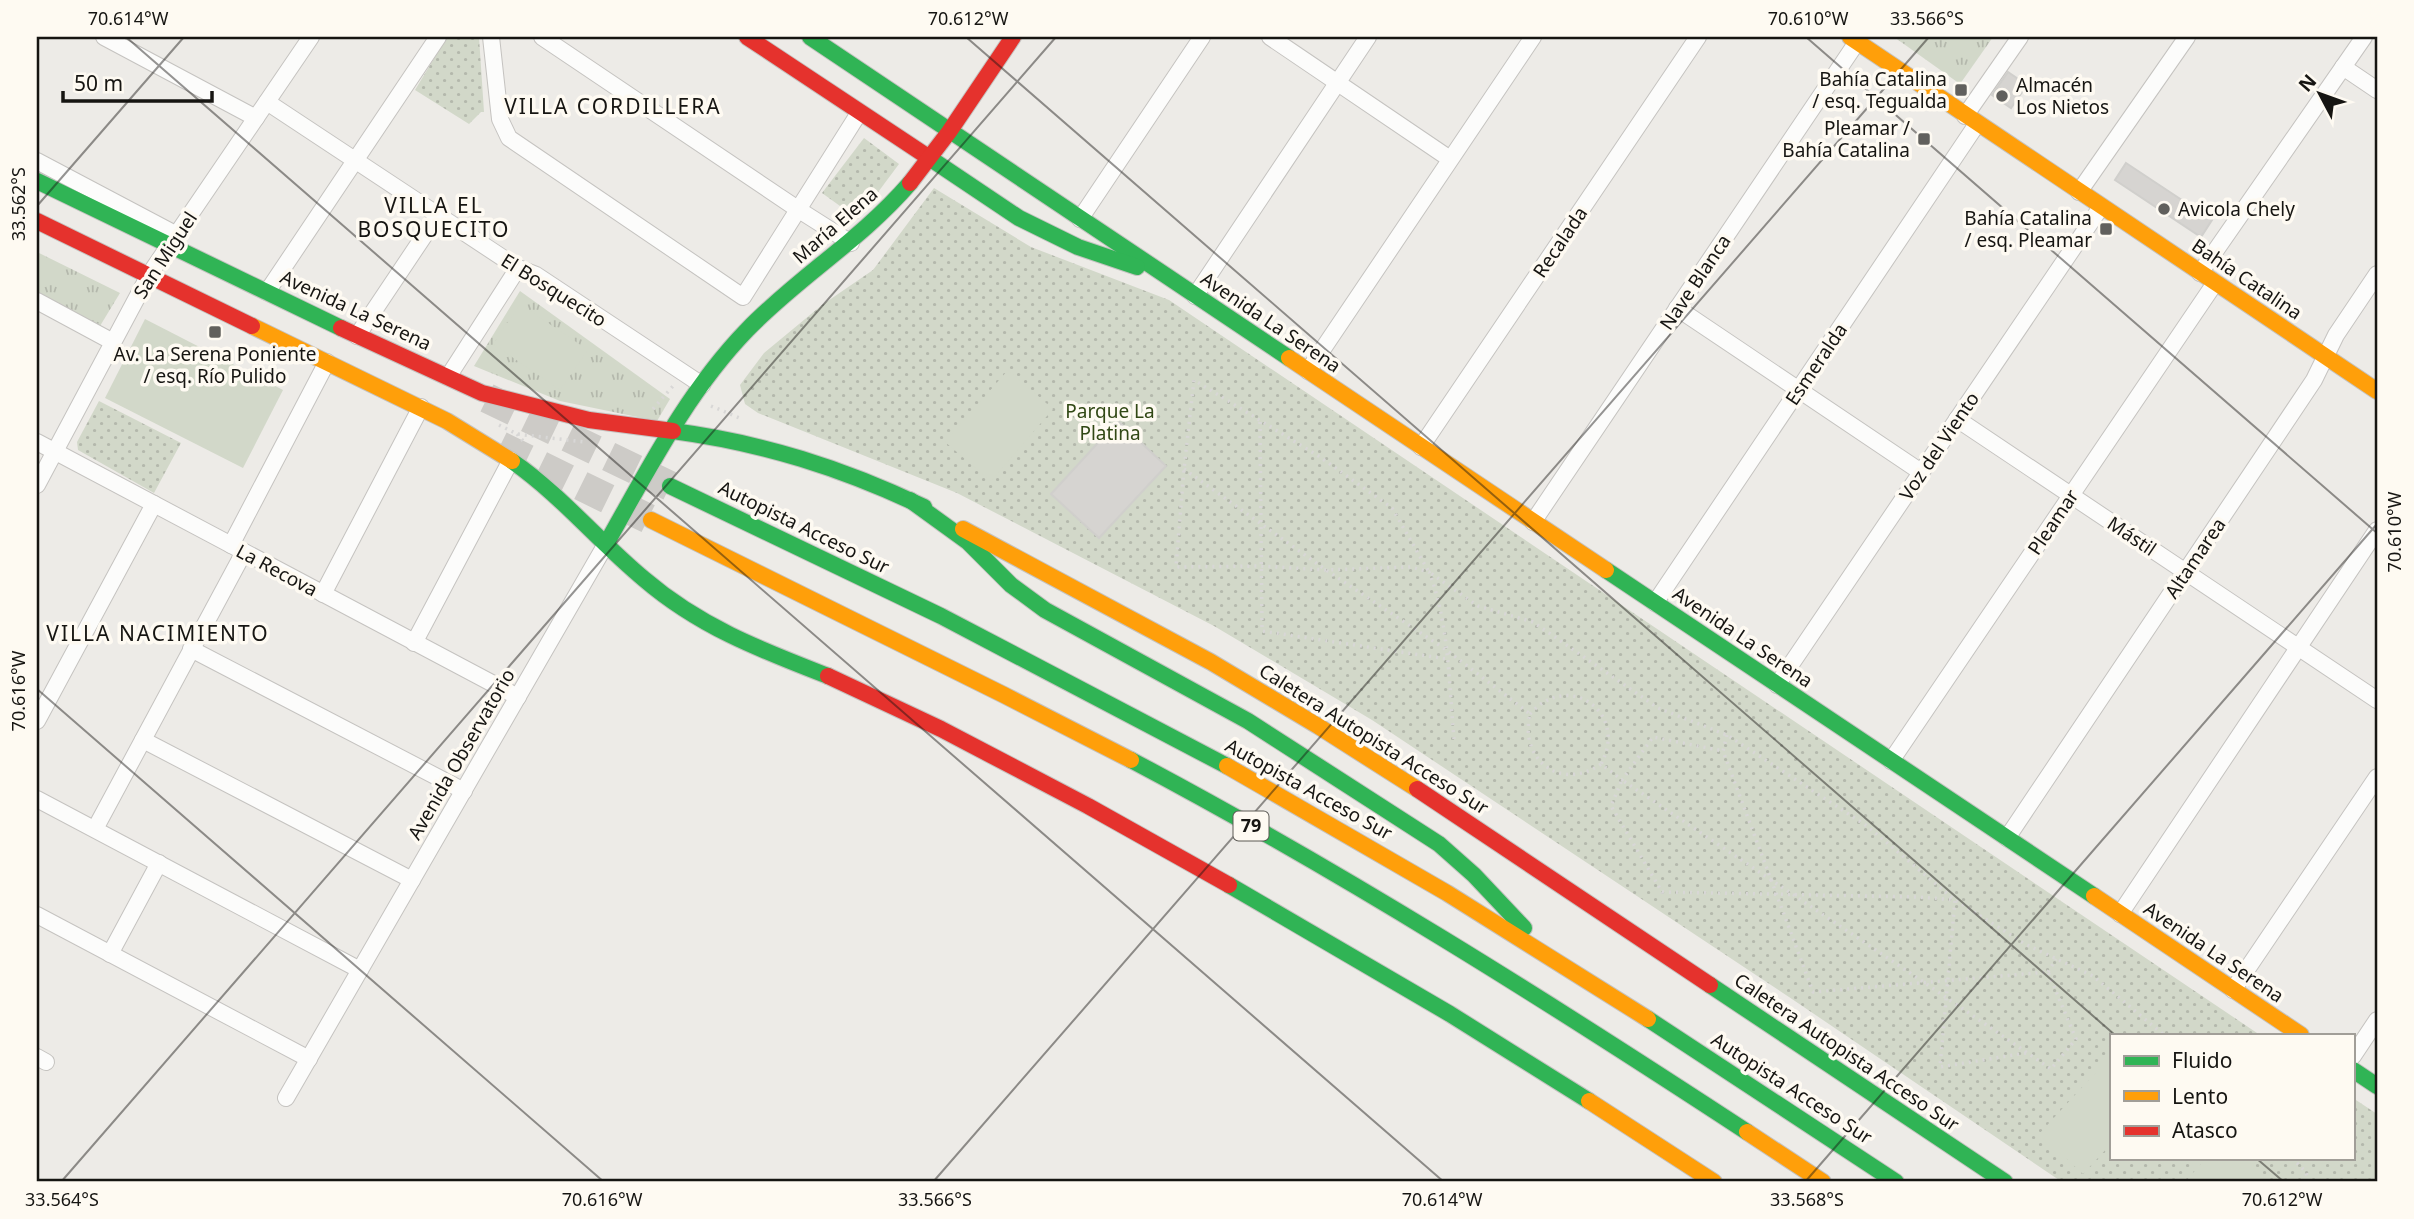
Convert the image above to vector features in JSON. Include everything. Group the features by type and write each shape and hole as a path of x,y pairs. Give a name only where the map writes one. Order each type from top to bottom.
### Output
{"main road":[{"name":"Avenida La Serena","path":"747,37 1019,218 1105,257 1160,273"},
{"name":"María Elena","path":"671,432 732,345 757,319 851,243 897,200 929,160 1013,37"},
{"name":"Avenida La Serena","path":"816,38 1160,273 2299,1034"},
{"name":"Bahía Catalina","path":"1854,39 2377,391"},
{"name":"Avenida La Serena","path":"37,181 173,240 267,292 482,393 589,421 671,432"},
{"path":"37,221 421,407 473,435 511,460 561,500 656,589 729,636 751,648 846,683 910,713 1284,914 1579,1093 1714,1182"},
{"name":"Caletera Autopista Acceso Sur","path":"671,432 712,436 827,465 910,500 1186,649 1318,726 1447,809 2005,1182"},
{"name":"Avenida Observatorio","path":"606,544 671,432"},
{"name":"Autopista Acceso Sur","path":"670,486 1036,664 1267,788 1382,854 1566,966 1896,1182"},
{"path":"910,500 968,542 1011,585 1039,606 1248,721 1439,844 1467,868 1518,923 1566,966"},
{"name":"79","path":"652,520 1113,751 1285,845 1528,989 1823,1182"},
{"path":"2354,1071 2377,1086"}],"street":[{"path":"104,37 256,118"},
{"name":"San Miguel","path":"37,485 149,275 311,37"},
{"path":"267,292 438,37"},
{"path":"491,37 500,119 509,138 743,297 859,113"},
{"path":"542,37 851,243"},
{"path":"1080,219 1202,37"},
{"path":"1270,37 1450,159"},
{"path":"1195,296 1368,37"},
{"path":"1308,371 1533,37"},
{"name":"Recalada","path":"1421,447 1698,37"},
{"name":"Esmeralda","path":"1655,603 1798,389 1971,120 2020,37"},
{"path":"2079,192 2187,37"},
{"path":"2200,273 2362,37"},
{"name":"Nave Blanca","path":"1533,522 1678,308 1854,39"},
{"path":"2343,67 2377,90"},
{"name":"El Bosquecito","path":"267,102 518,268 536,275 702,385"},
{"path":"37,161 173,240"},
{"name":"Voz del Viento","path":"1777,685 2101,207"},
{"path":"357,336 438,215"},
{"path":"448,377 518,268"},
{"name":"Altamarea","path":"2007,838 2314,380 2336,335 2377,274"},
{"name":"Pleamar","path":"1891,761 2215,283"},
{"path":"37,301 113,342"},
{"path":"1678,308 1921,472"},
{"path":"95,829 191,649 327,362"},
{"path":"323,594 421,407"},
{"name":"Mástil","path":"1957,419 2377,700"},
{"name":"La Recova","path":"37,442 518,698"},
{"path":"414,643 511,460"},
{"path":"37,721 154,504"},
{"path":"2120,914 2377,530"},
{"name":"Avenida Observatorio","path":"286,1098 606,544"},
{"path":"191,649 464,790"},
{"path":"143,740 412,880"},
{"path":"2233,990 2377,777"},
{"path":"37,799 360,970"},
{"path":"110,954 159,863"},
{"path":"37,915 309,1059"},
{"path":"2354,1054 2377,1020"}],"path":[{"path":"1454,739 1446,649 1435,587 1429,572 1392,508 1320,457 1194,380 1176,567 1260,566 1326,570 1411,567 1429,572 1478,606 1533,622 1658,708 1727,735 1867,825 1955,900 2025,944 2093,976 2163,1034"},
{"path":"1260,422 1262,631 1447,659"},
{"path":"1184,469 1326,570 1446,649 1530,714"},
{"path":"1564,695 1574,696 1594,705 1609,733 1609,744 1601,764 1592,770 1571,775 1560,774 1542,764 1530,746 1527,735 1530,714 1543,702 1564,695"},
{"path":"1727,735 1723,751 1813,992 2048,972"},
{"path":"1723,751 1653,737 1622,780 1611,806 1662,892 1955,900"},
{"path":"1601,764 2051,1069 2076,1039 2048,972"},
{"path":"1955,900 1940,1067 2026,1053"},
{"path":"2048,972 2057,959"},
{"path":"2294,1160 2305,1171 2310,1182"}],"green space":[{"path":"447,37 479,37 484,112 469,124 415,90"},
{"path":"1894,37 1993,37 1960,84"},
{"path":"864,138 899,164 858,219 822,193"},
{"name":"Parque La Platina","path":"934,188 1031,247 1169,300 2259,1034 2110,1034 2110,1160 2354,1160 2354,1099 2377,1114 2377,1182 2062,1182 1372,720 1214,626 957,493 758,413 745,404 740,385 764,353 822,305 873,270"},
{"path":"37,252 120,293 100,326 37,293"},
{"path":"520,291 670,399 657,421 560,401 474,366"},
{"path":"520,304 588,350 560,390 493,344"},
{"path":"145,319 283,390 243,468 105,398"},
{"path":"1008,370 1053,409 991,481 945,442"},
{"path":"99,401 181,443 154,493 78,450 77,442"},
{"path":"2108,1059 2110,1145 2083,1174 2039,1134"},
{"path":"2204,1160 2247,1160 2269,1181 2185,1182"}],"building":[{"path":"2008,72 2027,85 2011,108 1992,95"},
{"path":"2126,163 2212,220 2201,237 2115,180"},
{"path":"1118,421 1166,466 1099,538 1051,494"}],"tunnel":[{"path":"487,398 670,486"},
{"path":"500,446 651,520"}],"traffic: fast":[{"path":"810,37 1289,358"},
{"path":"928,157 1019,218 1078,247 1137,267"},
{"path":"37,181 341,328"},
{"path":"606,544 670,432 725,354 767,311 871,223 910,183"},
{"path":"673,431 739,442 802,459 863,480 924,507"},
{"path":"512,461 547,488 644,579 687,611 755,647 828,676"},
{"path":"670,486 941,616 1227,766"},
{"path":"910,500 968,542 1011,585 1045,610 1248,721 1439,844 1474,875 1524,928"},
{"path":"1606,570 2094,896"},
{"path":"1131,760 1289,847 1444,939 1747,1132"},
{"path":"1229,885 1450,1014 1589,1101"},
{"path":"1710,985 2005,1182"},
{"path":"1648,1019 1896,1182"},
{"path":"2354,1071 2377,1086"}],"traffic: slow":[{"path":"1850,37 2377,391"},
{"path":"252,326 447,421 512,461"},
{"path":"1289,358 1606,570"},
{"path":"651,520 1131,760"},
{"path":"963,529 1211,662 1417,789"},
{"path":"1227,766 1447,893 1648,1019"},
{"path":"2094,896 2300,1034"},
{"path":"1589,1101 1714,1182"},
{"path":"1747,1132 1823,1182"}],"traffic: jam":[{"path":"747,37 928,157"},
{"path":"910,183 949,132 1013,37"},
{"path":"37,221 252,326"},
{"path":"341,328 482,393 589,420 673,431"},
{"path":"828,676 941,729 1088,806 1229,885"},
{"path":"1417,789 1710,985"}],"place":[{"name":"Bahía Catalina / esq. Tegualda","path":"1961,90"},
{"name":"Almacén Los Nietos","path":"2002,96"},
{"name":"Pleamar / Bahía Catalina","path":"1924,139"},
{"name":"Avicola Chely","path":"2164,209"},
{"name":"Bahía Catalina / esq. Pleamar","path":"2106,229"},
{"name":"Av. La Serena Poniente / esq. Río Pulido","path":"215,332"}],"district":[{"name":"VILLA CORDILLERA","path":"613,107"},
{"name":"VILLA EL BOSQUECITO","path":"434,218"},
{"name":"VILLA NACIMIENTO","path":"158,634"}]}
